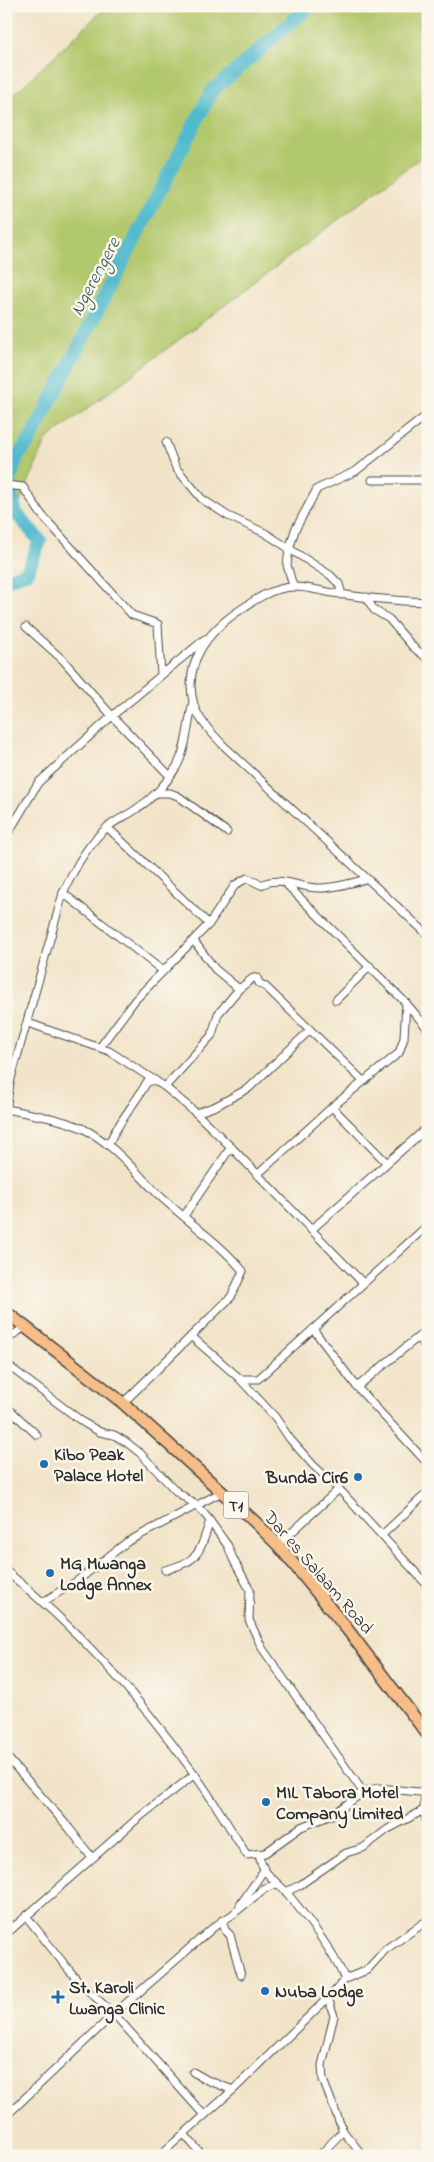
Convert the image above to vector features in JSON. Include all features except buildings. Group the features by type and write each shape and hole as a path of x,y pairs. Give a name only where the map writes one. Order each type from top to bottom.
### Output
{"highway":[{"name":"Dar es Salaam Road","path":"6,1312 27,1326 122,1402 278,1545 347,1629 428,1735"}],"street":[{"path":"293,586 287,565 289,550 295,530 317,489 356,471 423,418 428,417"},
{"path":"166,442 176,468 202,499 228,516 265,533 334,579 339,584 342,595"},
{"path":"372,480 428,480"},
{"path":"6,484 23,487 41,514 132,615 158,624 161,675"},
{"path":"6,837 38,783 112,716 225,620 261,596 278,589 293,586 342,595 428,602"},
{"path":"366,597 374,610 389,619 413,647 428,658"},
{"path":"26,627 63,660 112,716 170,776"},
{"path":"122,1402 231,1297 243,1271 224,1251 108,1145 72,1124 7,1109 10,1082 63,893 73,871 108,827 136,810 156,793 170,776 180,758 193,700 193,667 207,637"},
{"path":"193,700 203,722 223,745 428,935"},
{"path":"156,793 170,793 178,796 227,832"},
{"path":"108,827 209,924"},
{"path":"100,1046 129,1007 209,924 235,885 247,878 261,885 273,881 284,881 320,888 366,879"},
{"path":"284,881 370,966 428,1029"},
{"path":"63,893 163,971"},
{"path":"194,941 214,969 239,989"},
{"path":"336,1000 370,966"},
{"path":"165,1087 212,1035 218,1014 239,989 253,978 258,978 259,983 266,987 363,1081"},
{"path":"258,1175 332,1107 363,1081 394,1060 401,1049 405,1032 406,1003"},
{"path":"28,1023 100,1046 119,1056 165,1087 196,1113 231,1147 363,1283"},
{"path":"196,1113 216,1106 249,1088 310,1030"},
{"path":"108,1145 114,1129 135,1103 147,1082 155,1080"},
{"path":"332,1107 386,1162"},
{"path":"310,1230 428,1127"},
{"path":"184,1216 231,1147"},
{"path":"240,1379 258,1379 428,1225"},
{"path":"6,1340 27,1326"},
{"path":"313,1329 357,1387 428,1464"},
{"path":"357,1387 428,1329"},
{"path":"191,1336 240,1379 275,1417 290,1439 313,1465 339,1489 428,1586"},
{"path":"418,1338 428,1349"},
{"path":"6,1364 84,1423 100,1432 114,1435 126,1442 140,1453 176,1491 197,1506 210,1521 228,1546 250,1590 248,1620 262,1648 363,1792"},
{"path":"6,1406 37,1435"},
{"path":"278,1545 339,1489"},
{"path":"43,1602 77,1581 127,1542 222,1492"},
{"path":"382,1535 428,1492"},
{"path":"165,1570 192,1561 202,1545 210,1521"},
{"path":"6,1571 43,1602 127,1688 195,1774 247,1855 265,1853 301,1827 334,1814 363,1792 378,1788 414,1792 427,1789 424,1810 428,1829"},
{"path":"6,1756 69,1828 92,1858"},
{"path":"6,1934 138,1819 195,1774"},
{"path":"286,1892 300,1885 346,1853 363,1848 388,1829 424,1810"},
{"path":"259,1854 261,1867 286,1892 329,1951 345,1979"},
{"path":"232,1915 264,1870"},
{"path":"6,2116 114,2014 222,1920 232,1915 265,1888 277,1884"},
{"path":"26,1916 83,1986 114,2014 204,2115"},
{"path":"222,1920 225,1930 230,1935 241,1974"},
{"path":"159,2156 233,2090 328,1998 345,1979 367,1970 386,1949 428,1920"},
{"path":"6,1921 13,1928"},
{"path":"328,1998 334,2016 322,2065 323,2080 343,2131 363,2156"},
{"path":"193,2072 233,2090"},
{"path":"319,2156 343,2131"},
{"path":"184,2134 203,2156"}],"green space":[{"path":"107,6 428,6 428,152 47,439 6,535 6,102"}],"waterway":[{"name":"Ngerengere","path":"6,580 27,572 40,541 16,513 8,485 17,457 29,442 212,91 310,6"}],"place":[{"name":"Kibo Peak Palace Hotel","path":"44,1464"},
{"name":"Bunda Cir6","path":"358,1477"},
{"name":"MG Mwanga Lodge Annex","path":"50,1573"},
{"name":"MIL Tabora Motel Company Limited","path":"266,1802"},
{"name":"Nuba Lodge","path":"265,1991"},
{"name":"St. Karoli Lwanga Clinic","path":"58,1997"}]}
